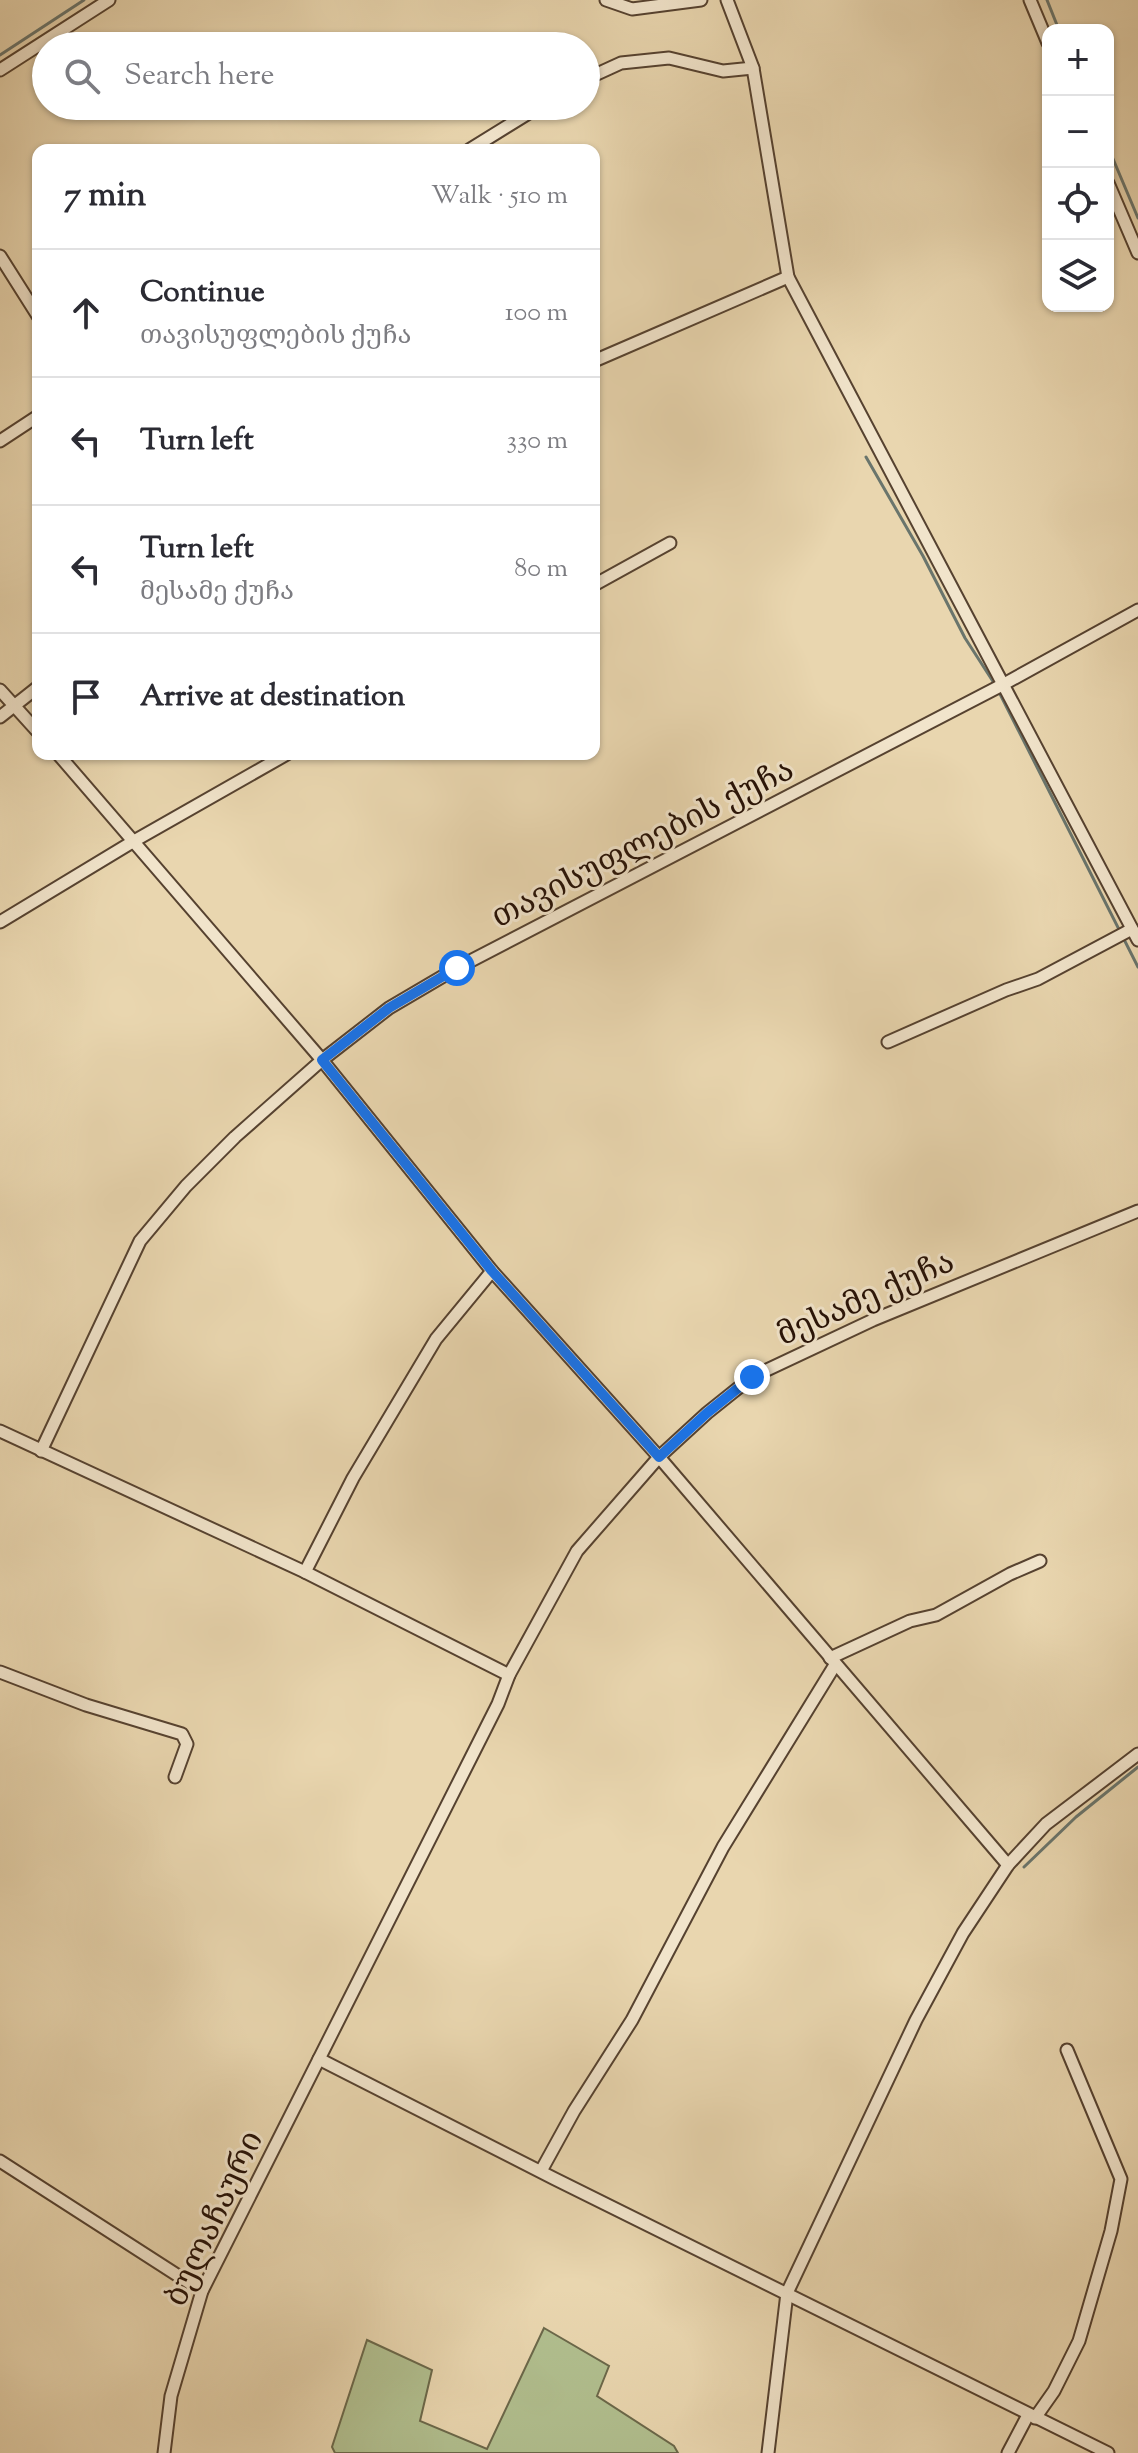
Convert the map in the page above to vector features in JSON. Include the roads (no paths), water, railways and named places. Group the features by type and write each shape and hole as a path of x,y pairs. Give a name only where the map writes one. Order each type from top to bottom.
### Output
{"street":[{"path":"59,32 109,0"},
{"path":"606,0 632,9 701,0"},
{"path":"727,0 753,68 788,277 1138,940"},
{"path":"1030,0 1042,29"},
{"path":"0,70 32,49"},
{"path":"600,73 621,63 669,58 723,71 753,68"},
{"path":"479,144 517,120"},
{"path":"1114,197 1138,253"},
{"path":"0,256 32,307"},
{"path":"600,358 788,277"},
{"path":"0,441 32,420"},
{"path":"600,582 670,543"},
{"name":"თავისუფლების ქუჩა","path":"41,1451 140,1241 186,1186 225,1147 322,1060 389,1008 457,968 1004,684 1138,610"},
{"path":"0,690 32,725"},
{"path":"0,717 32,692"},
{"path":"63,760 322,1060 492,1271 659,1457 1008,1865"},
{"path":"0,922 276,760"},
{"path":"888,1042 1038,979 1132,929"},
{"name":"მესამე ქუჩა","path":"509,1675 577,1551 659,1457 752,1377 873,1320 1138,1211"},
{"path":"305,1572 353,1478 436,1339 492,1271"},
{"path":"0,1431 305,1572 509,1675"},
{"path":"541,2171 574,2111 632,2020 723,1847 832,1661 910,1621 936,1615 963,1598 1040,1561"},
{"path":"0,1672 86,1705 182,1734 187,1744 175,1777"},
{"name":"ბულაჩაური","path":"164,2453 171,2396 202,2291 498,1704 509,1675"},
{"path":"768,2453 787,2293 916,2020 963,1933 1008,1865 1046,1824 1138,1754"},
{"path":"1008,2453 1031,2416 1054,2391 1079,2341 1111,2231 1121,2179 1067,2050"},
{"path":"319,2059 1108,2453"},
{"path":"0,2161 202,2291"}],"waterway":[{"path":"35,32 84,0"},
{"path":"1047,0 1057,24"},
{"path":"0,55 32,34"},
{"path":"1114,161 1138,218"},
{"path":"866,457 923,556 965,638 994,683"},
{"path":"998,690 1138,967"},
{"path":"1024,1867 1076,1817 1138,1767"}]}
